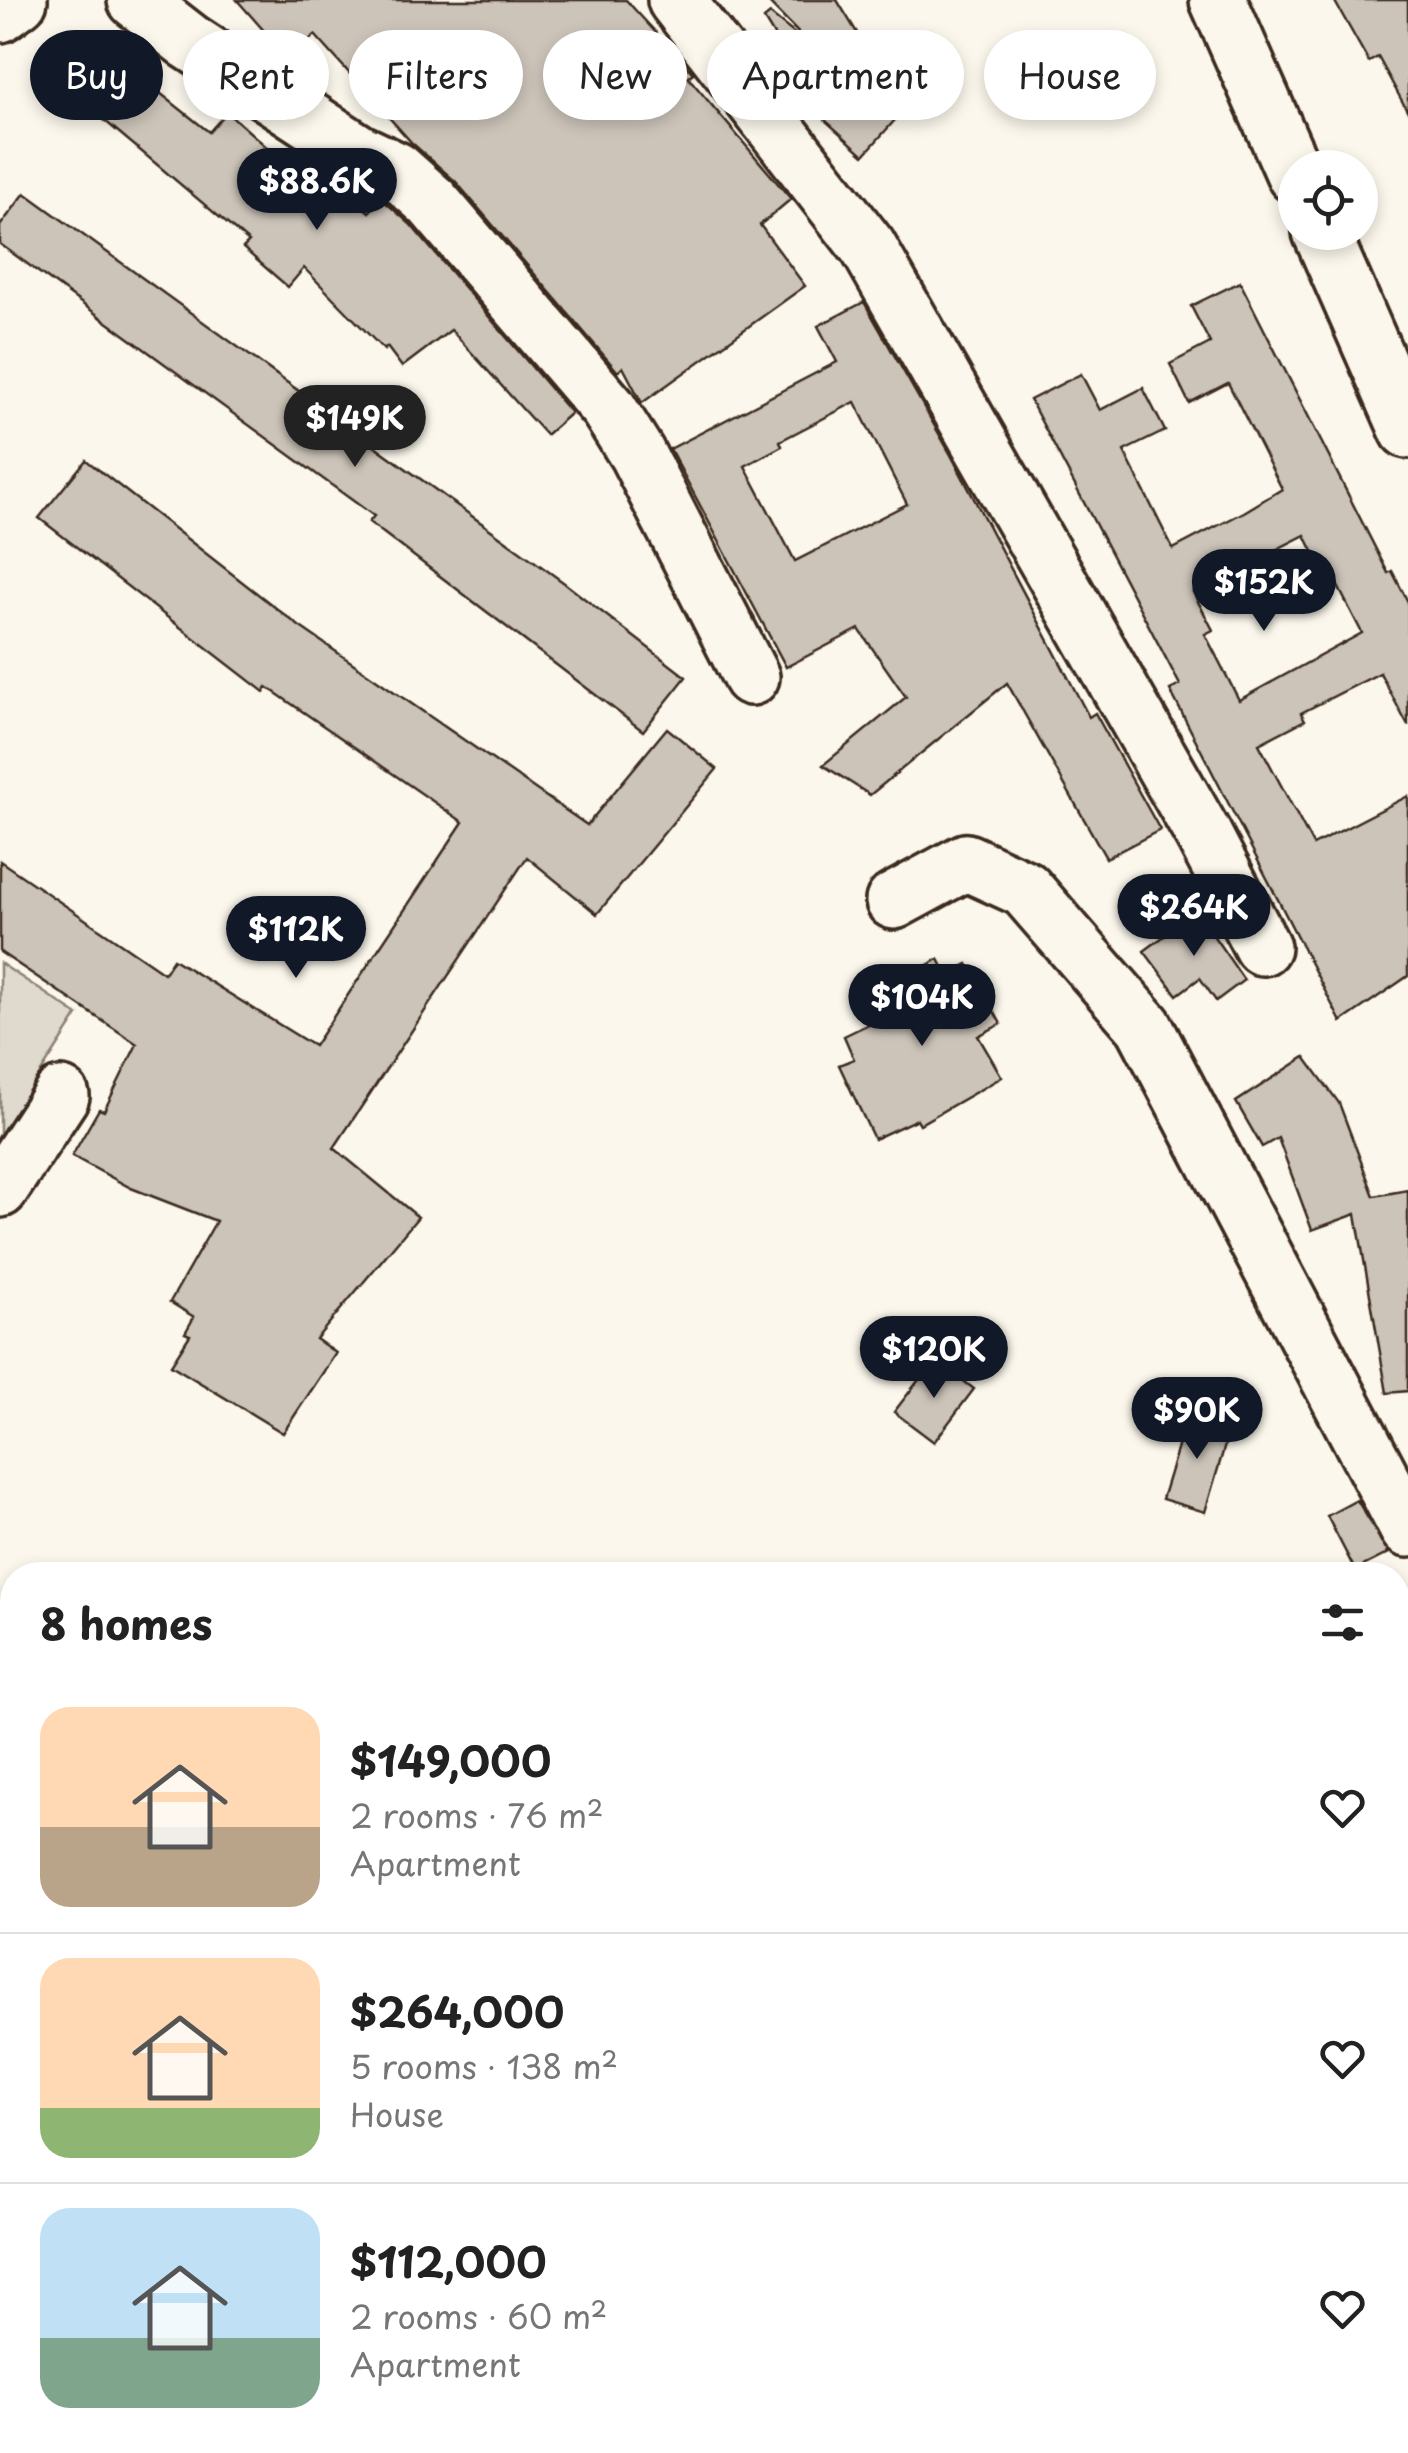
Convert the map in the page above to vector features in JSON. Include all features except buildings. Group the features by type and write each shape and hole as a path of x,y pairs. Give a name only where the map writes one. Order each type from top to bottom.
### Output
{"street":[{"path":"0,14 19,0"},
{"path":"136,0 190,42 358,152 396,170 432,202 608,408 638,454 751,677"},
{"path":"676,0 868,247 1203,834 1262,947"},
{"path":"1218,0 1284,150"},
{"path":"1328,250 1408,430"},
{"path":"894,901 966,862 1025,889 1144,1026 1408,1530"},
{"path":"0,1189 61,1096"}],"shaded area":[{"path":"0,963 78,1015 0,1136"}]}
